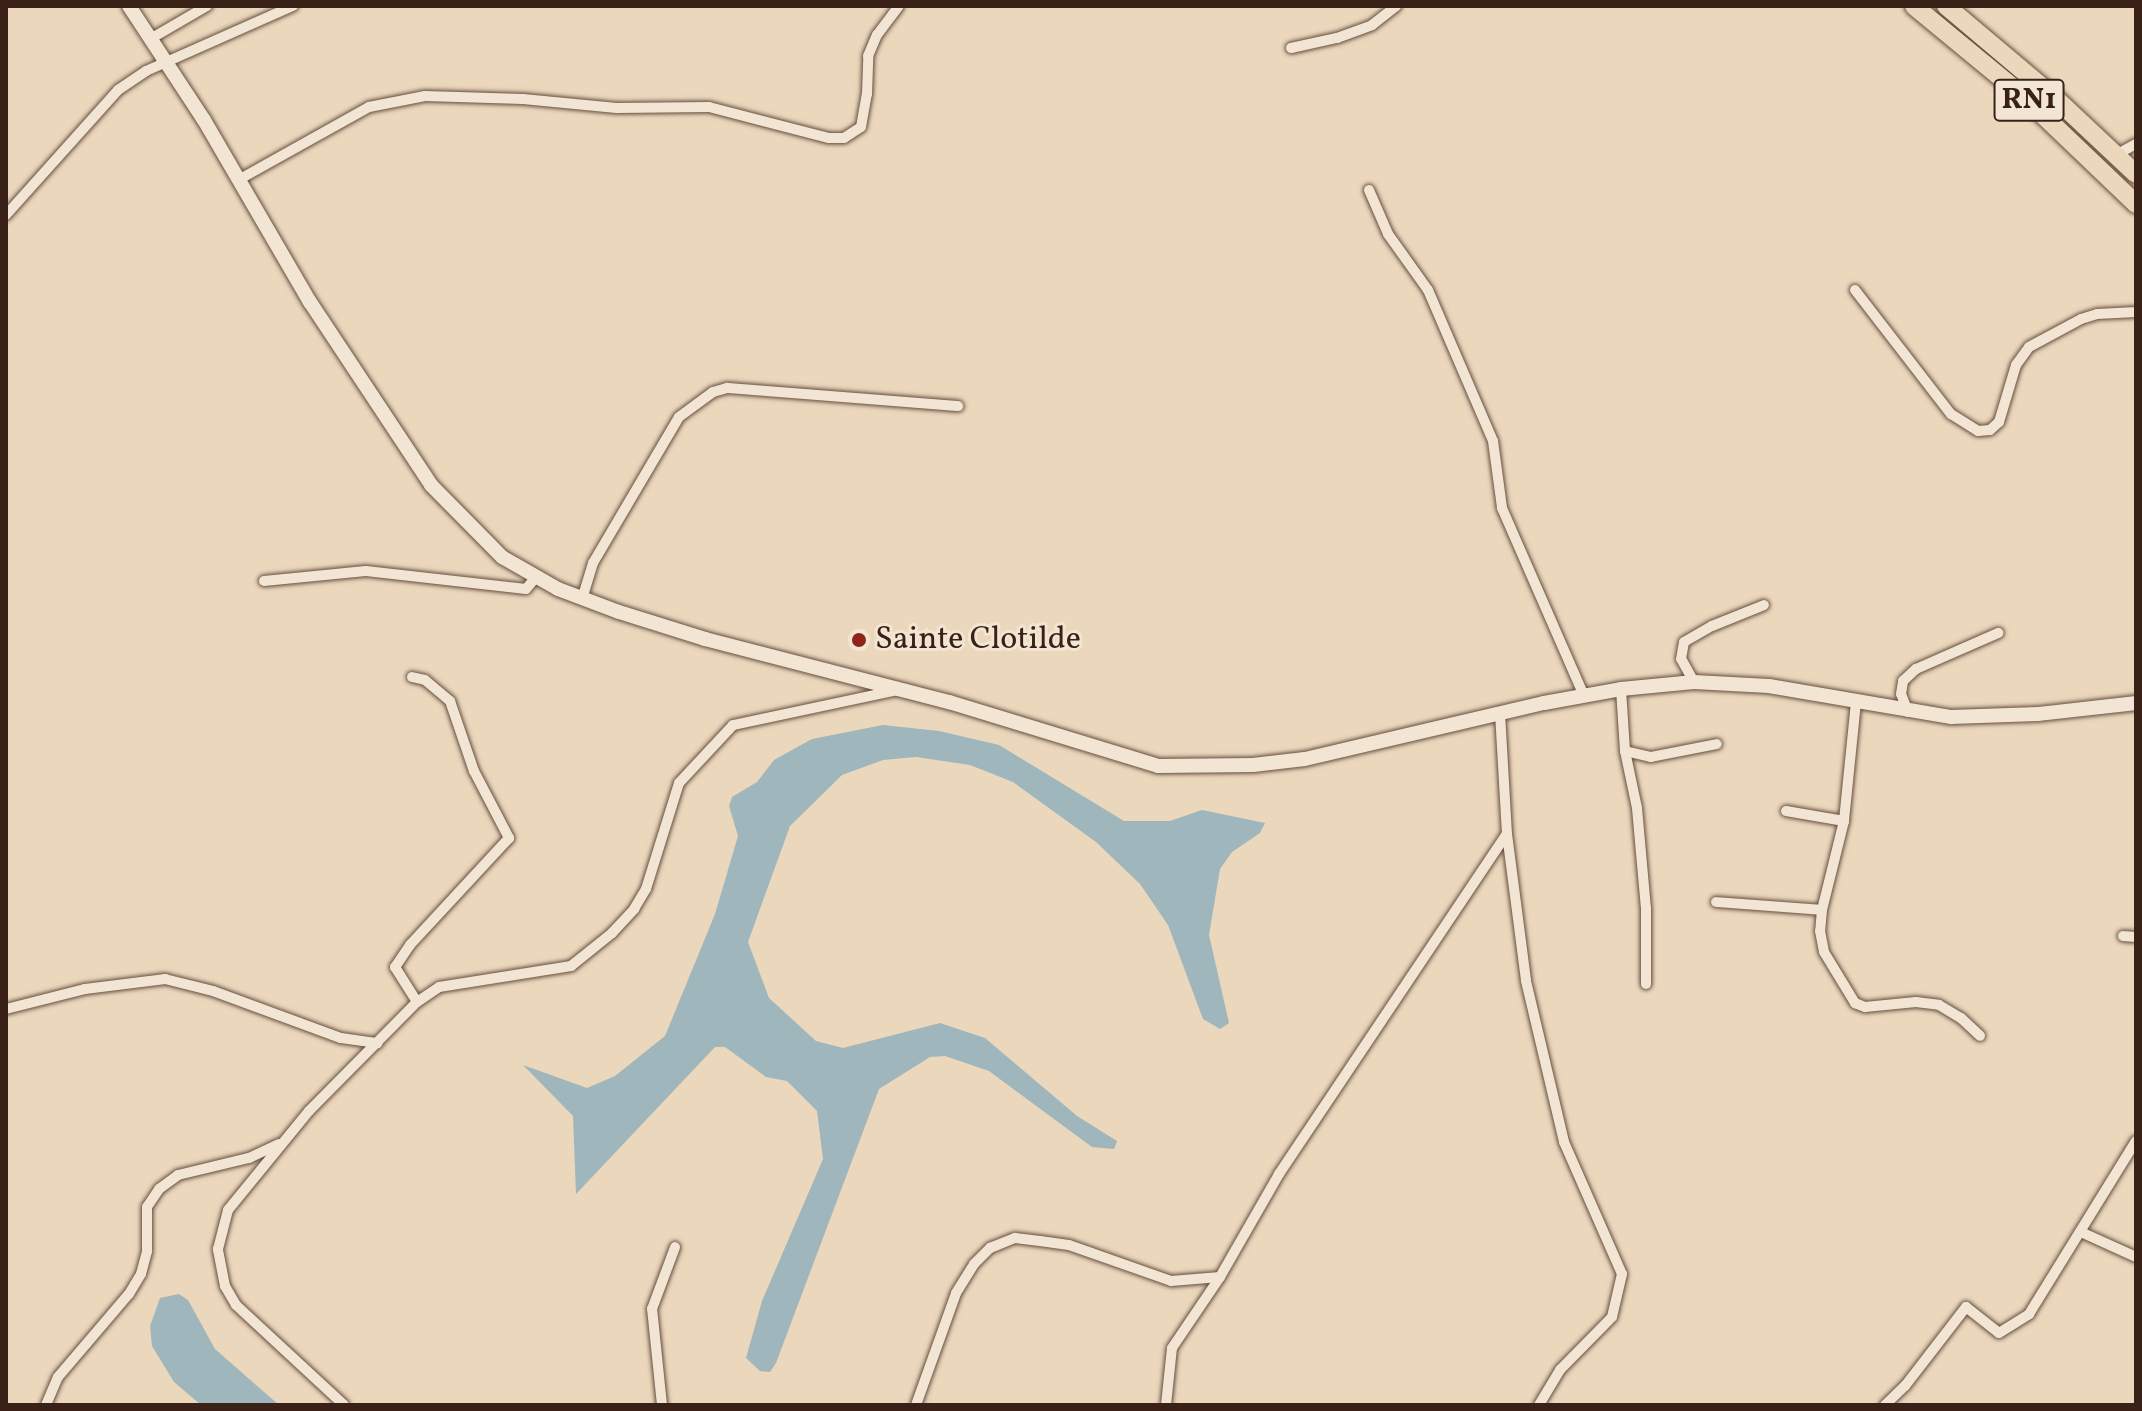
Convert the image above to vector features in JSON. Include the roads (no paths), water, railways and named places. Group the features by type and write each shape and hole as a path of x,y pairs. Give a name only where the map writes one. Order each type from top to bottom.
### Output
{"highway":[{"name":"RN1","path":"1914,6 2041,111 2136,204"},
{"name":"RN1","path":"1946,6 2044,88 2136,174"}],"street":[{"path":"129,6 168,62 240,179 310,302 431,485 487,545 536,577 582,599 705,639 900,690 1158,766 1253,765 1305,759 1584,696 1694,682 1769,686 1908,712 1992,717 2136,703"},
{"path":"152,38 207,6"},
{"path":"6,215 118,90 146,71 293,6"},
{"path":"240,179 369,107 425,96 523,99 617,108 709,107 829,138 844,138 861,127 867,94 868,56 877,35 899,6"},
{"path":"1291,48 1337,38 1372,25 1396,6"},
{"path":"2116,155 2136,144"},
{"path":"1369,190 1388,234 1428,290 1493,441 1502,508 1584,696"},
{"path":"1855,290 1951,414 1978,431 1990,430 1999,422 2016,365 2029,347 2081,319 2097,314 2136,312"},
{"path":"582,599 593,563 679,417 713,392 727,388 958,406"},
{"path":"264,581 366,571 526,589 536,577"},
{"path":"1694,682 1681,659 1684,642 1712,626 1764,605"},
{"path":"1908,712 1901,694 1903,681 1916,669 1998,633"},
{"path":"412,677 425,680 450,701 474,771 509,838 410,945 395,967 417,1002"},
{"path":"1621,689 1625,751 1637,808 1645,894 1646,984"},
{"path":"344,1405 236,1305 225,1286 218,1249 228,1210 309,1111 417,1002 439,987 571,966 612,933 634,909 646,889 679,783 733,725 900,690"},
{"path":"1856,702 1844,821 1822,910 1820,931 1824,952 1855,1003 1874,1007 1916,1002 1939,1005 1961,1018 1980,1036"},
{"path":"1500,713 1507,834 1526,981 1564,1142 1622,1274 1612,1317 1560,1370 1539,1405"},
{"path":"1625,751 1651,757 1717,744"},
{"path":"1786,811 1844,821"},
{"path":"1166,1405 1172,1348 1220,1277 1279,1174 1507,834"},
{"path":"1716,902 1822,910"},
{"path":"2123,936 2136,937"},
{"path":"6,1009 85,989 165,979 213,991 341,1038 378,1043"},
{"path":"1885,1405 1905,1386 1966,1307 1999,1333 2029,1314 2136,1141"},
{"path":"46,1405 58,1377 129,1294 141,1274 147,1251 147,1207 159,1189 178,1175 249,1158 283,1142"},
{"path":"2081,1232 2136,1257"},
{"path":"916,1405 956,1293 974,1264 990,1248 1015,1238 1040,1241 1069,1245 1171,1281 1220,1277"},
{"path":"662,1405 652,1309 675,1247"}],"water":[{"path":"883,725 939,731 999,745 1124,821 1170,821 1202,810 1265,823 1260,833 1232,852 1220,869 1209,935 1229,1023 1220,1029 1203,1019 1168,925 1140,884 1096,842 1013,782 970,765 916,757 883,760 842,775 790,826 748,942 769,998 816,1041 843,1048 940,1023 985,1038 1077,1116 1117,1141 1114,1149 1092,1147 989,1071 945,1056 930,1057 879,1089 776,1363 770,1372 760,1371 746,1358 762,1301 823,1159 817,1111 787,1081 766,1077 725,1047 715,1047 576,1194 573,1116 523,1065 587,1088 615,1076 665,1036 715,914 738,836 729,806 732,797 757,782 774,760 812,739"},
{"path":"179,1294 188,1300 215,1349 279,1405 201,1405 174,1382 152,1346 150,1326 160,1298"}],"place":[{"name":"Sainte Clotilde","path":"859,640"}]}
